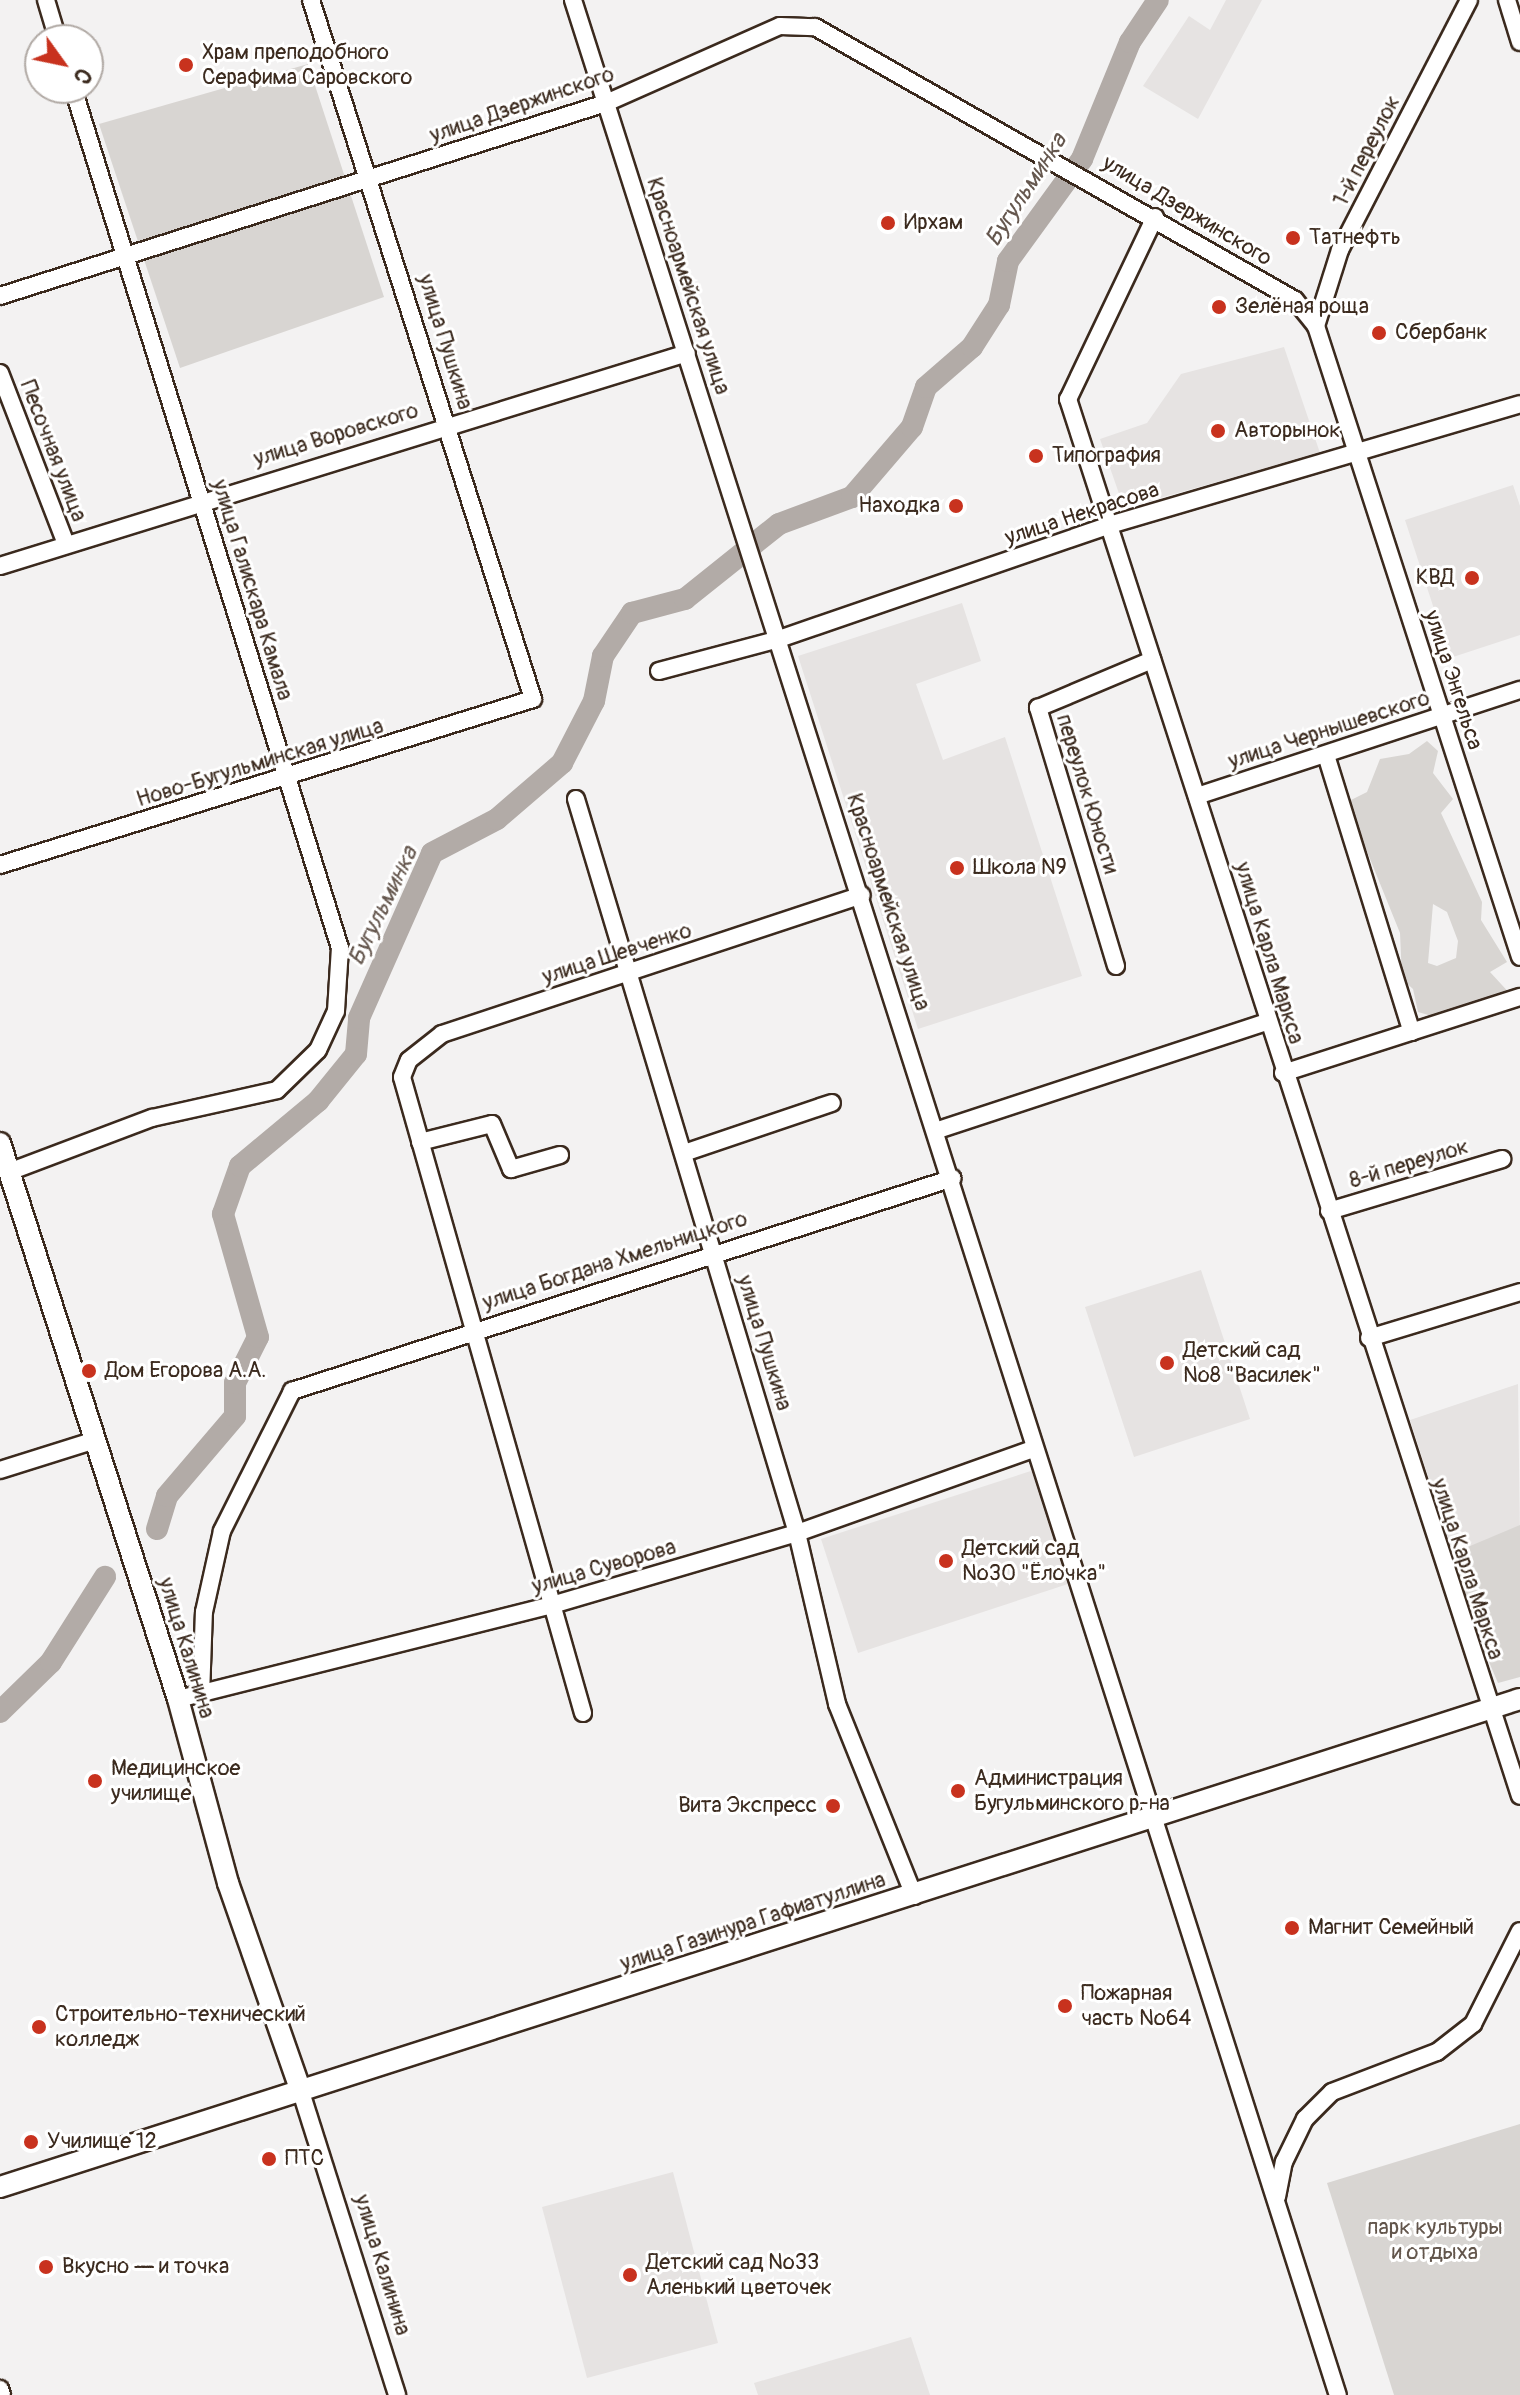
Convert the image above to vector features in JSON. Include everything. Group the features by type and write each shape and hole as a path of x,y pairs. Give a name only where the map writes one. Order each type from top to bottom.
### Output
{"main road":[{"name":"улица Калинина","path":"3,1158 178,1699 228,1883 301,2092"},
{"name":"улица Газинура Гафиатуллина","path":"0,2187 1155,1819 1520,1699"}],"street":[{"path":"46,0 53,24"},
{"name":"улица Пушкина","path":"311,0 371,178 533,699"},
{"name":"Красноармейская улица","path":"573,0 938,1130 1033,1449 1277,2203"},
{"name":"1-й переулок","path":"1316,326 1340,250 1469,0"},
{"path":"1507,0 1520,42"},
{"name":"улица Дзержинского","path":"0,296 606,103 780,26 815,27 1155,217 1295,300 1316,326"},
{"name":"улица Галискара Камала","path":"3,1158 152,1118 277,1090 318,1050 336,1011 340,948 78,104"},
{"name":"улица Карла Маркса","path":"1155,217 1068,399 1113,524 1152,660 1266,1022 1488,1711 1520,1796"},
{"name":"улица Энгельса","path":"1316,326 1354,456 1520,957"},
{"name":"улица Воровского","path":"0,566 201,499 687,353"},
{"name":"Песочная улица","path":"0,373 66,544"},
{"name":"улица Некрасова","path":"659,671 779,639 1113,524 1354,456 1520,404"},
{"name":"переулок Юности","path":"1116,966 1038,708 1152,660"},
{"name":"улица Чернышевского","path":"1197,796 1520,690"},
{"name":"Ново-Бугульминская улица","path":"0,865 287,779 533,699"},
{"path":"1326,755 1412,1032"},
{"name":"улица Пушкина","path":"576,799 797,1533 837,1704 914,1896"},
{"name":"улица Шевченко","path":"420,1142 402,1077 409,1060 442,1034 862,895"},
{"path":"1283,1073 1520,997"},
{"path":"938,1130 1266,1022"},
{"path":"684,1153 832,1103"},
{"path":"560,1155 511,1169 492,1124 420,1142 583,1713"},
{"name":"8-й переулок","path":"1329,1211 1502,1159"},
{"name":"улица Богдана Хмельницкого","path":"201,1696 204,1612 222,1531 292,1391 714,1252 953,1178"},
{"path":"1369,1338 1520,1292"},
{"path":"0,1470 95,1440"},
{"name":"улица Суворова","path":"178,1699 201,1696 552,1605 797,1533 1033,1449"},
{"path":"1338,2395 1277,2203 1284,2162 1305,2119 1332,2092 1454,2041 1485,2005 1520,1931"},
{"name":"улица Калинина","path":"301,2092 397,2395"}],"shaded area":[{"path":"1226,0 1262,0 1198,119 1143,86 1189,16 1210,30"},
{"name":"Авторынок","path":"1284,347 1320,453 1124,508 1100,439 1147,423 1181,374"},
{"name":"КВД","path":"1513,485 1520,506 1520,635 1450,658 1405,520"},
{"name":"Школа N9","path":"962,603 981,661 916,684 943,760 1005,737 1082,976 918,1029 798,656"},
{"name":"Детский сад №8 \"Василек\"","path":"1201,1270 1250,1419 1134,1457 1085,1307"},
{"path":"1518,1384 1520,1538 1455,1560 1410,1420"},
{"name":"Детский сад №30 \"Ёлочка\"","path":"1034,1470 1071,1583 858,1653 821,1539"},
{"name":"Детский сад №33 Аленький цветочек","path":"673,2172 718,2343 587,2378 542,2207"},
{"path":"911,2337 930,2395 758,2395 754,2383"}],"green space":[{"path":"308,64 384,297 180,368 99,124"},
{"path":"1427,741 1438,751 1433,773 1453,799 1441,813 1482,902 1481,920 1507,962 1490,972 1513,997 1460,1006 1446,1020 1418,1012 1413,989 1402,979 1400,933 1347,802 1367,792 1380,759 1409,754","holes":["1433,904 1447,912 1458,941 1456,958 1437,966 1428,963"]},
{"path":"1520,1525 1520,1677 1498,1683 1444,1557"},
{"name":"парк культуры и отдыха","path":"1520,2124 1520,2395 1394,2395 1327,2183"}],"waterway":[{"name":"Бугульминка","path":"157,1529 167,1496 235,1416 235,1383 258,1337 223,1214 240,1166 318,1101 356,1054 359,1018 432,853 497,819 562,763 594,701 603,656 632,613 685,599 779,524 852,497 912,427 926,387 972,347 999,305 1008,261 1082,159 1130,42 1158,0"},
{"name":"Бугульминка","path":"0,1712 51,1662 105,1577"}],"place":[{"name":"Храм преподобного Серафима Саровского","path":"186,65"},
{"name":"Ирхам","path":"888,223"},
{"name":"Татнефть","path":"1293,238"},
{"name":"Зелёная роща","path":"1219,307"},
{"name":"Сбербанк","path":"1379,333"},
{"name":"Авторынок","path":"1218,431"},
{"name":"Типография","path":"1036,456"},
{"name":"Находка","path":"956,506"},
{"name":"КВД","path":"1472,578"},
{"name":"Школа N9","path":"957,868"},
{"name":"Детский сад №8 \"Василек\"","path":"1167,1363"},
{"name":"Дом Егорова А.А.","path":"89,1371"},
{"name":"Детский сад №30 \"Ёлочка\"","path":"946,1561"},
{"name":"Медицинское училище","path":"95,1781"},
{"name":"Администрация Бугульминского р-на","path":"958,1791"},
{"name":"Вита Экспресс","path":"833,1806"},
{"name":"Магнит Семейный","path":"1292,1928"},
{"name":"Пожарная часть №64","path":"1065,2006"},
{"name":"Строительно-технический колледж","path":"39,2027"},
{"name":"Училище 12","path":"31,2142"},
{"name":"ПТС","path":"269,2159"},
{"name":"Вкусно — и точка","path":"46,2267"},
{"name":"Детский сад №33 Аленький цветочек","path":"630,2275"}]}
